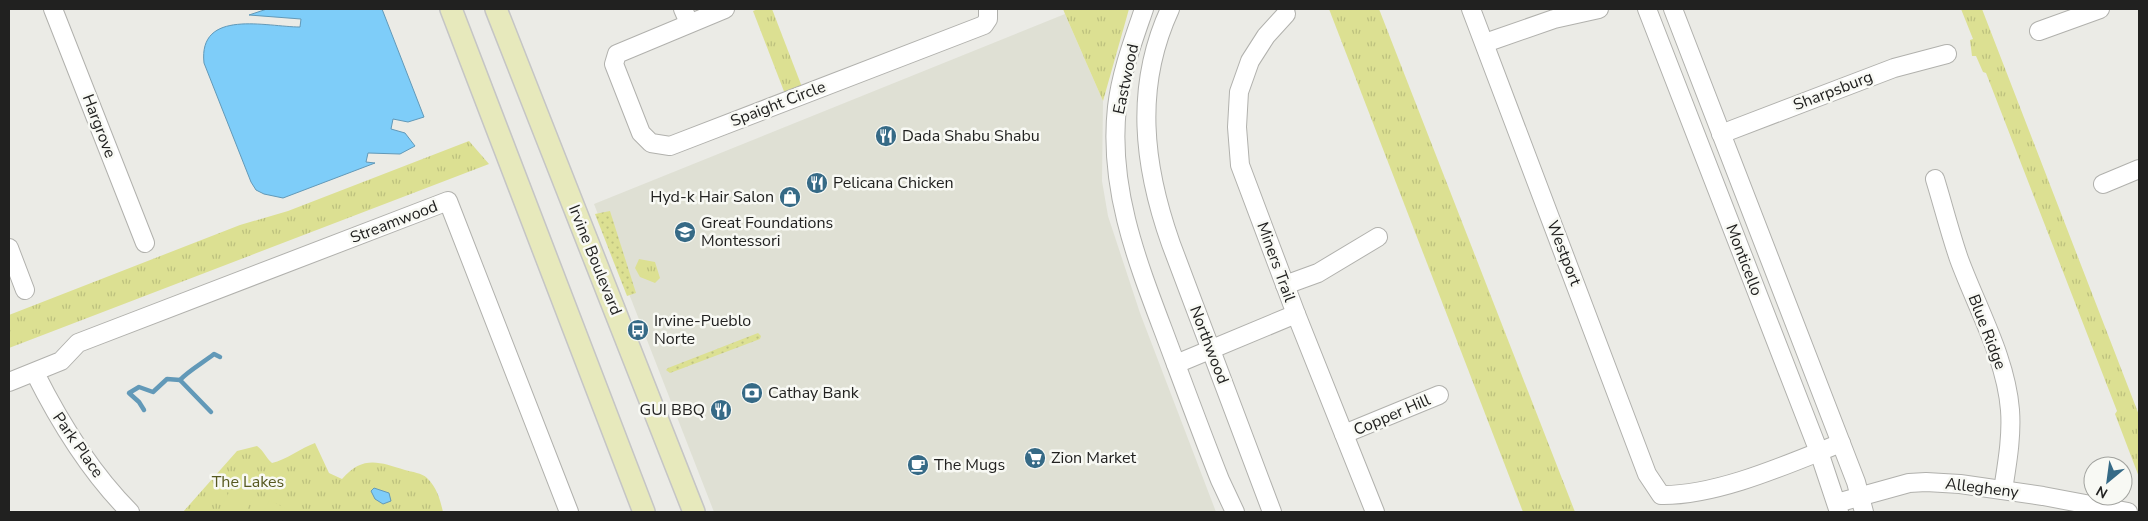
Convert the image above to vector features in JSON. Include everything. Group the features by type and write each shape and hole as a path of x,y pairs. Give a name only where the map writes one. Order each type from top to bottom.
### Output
{"main road":[{"path":"451,9 644,512"},
{"name":"Irvine Boulevard","path":"496,9 694,512"}],"street":[{"name":"Hargrove","path":"53,9 144,243"},
{"path":"686,16 725,9"},
{"name":"Eastwood","path":"1144,9 1127,60 1117,108 1117,180 1133,250 1176,364"},
{"name":"Eastwood","path":"1151,176 1146,148 1145,115 1148,82 1170,9"},
{"name":"Westport","path":"1471,9 1647,474 1661,495 1684,496 1712,490 1819,452"},
{"path":"1484,43 1554,19 1599,9"},
{"name":"Monticello","path":"1646,9 1819,452 1838,508"},
{"name":"Monticello","path":"1673,9 1863,504"},
{"path":"2039,31 2100,9"},
{"name":"Spaight Circle","path":"686,16 620,51 614,59 614,64 641,132 651,143 670,146 984,25 988,14"},
{"name":"Miners Trail","path":"1286,14 1266,36 1250,61 1239,92 1237,127 1240,165 1296,314 1375,512"},
{"name":"Sharpsburg","path":"1721,134 1894,68 1947,54"},
{"path":"2103,184 2139,169"},
{"name":"Northwood","path":"1151,176 1160,213 1272,512"},
{"name":"Blue Ridge","path":"1935,179 1959,257 2000,363 2007,388 2010,434 2003,490"},
{"name":"Streamwood","path":"35,373 61,361 78,343 448,201 569,512"},
{"path":"1285,285 1318,273 1378,237"},
{"path":"9,248 25,290"},
{"path":"1235,512 1220,480 1176,364 1296,314"},
{"path":"9,382 35,373"},
{"name":"Park Place","path":"35,373 56,414 85,459 130,512"},
{"name":"Copper Hill","path":"1344,434 1439,395"},
{"path":"1819,452 1841,443"},
{"name":"Allegheny","path":"1838,508 1863,504 1909,483 1926,482 2003,490 2128,512"}],"shaded area":[{"path":"1065,14 1103,101 1102,181 1108,216 1140,313 1216,512 714,512 594,204"}],"green space":[{"path":"772,9 802,87 785,94 753,11"},
{"path":"1063,9 1129,9 1103,101 1065,14"},
{"path":"1329,9 1379,9 1575,512 1523,512"},
{"path":"1961,9 1982,9 2139,415 2139,477 2133,456 2131,456 2115,414 2117,411 1986,73 1983,72 1976,56 1972,56 1970,40 1973,39"},
{"path":"469,141 489,164 9,348 9,315 240,225 288,211"},
{"path":"610,211 636,293 627,296 595,214"},
{"path":"639,259 655,262 660,278 655,283 640,277 635,268"},
{"path":"758,333 761,336 760,339 670,373 666,370 668,368"},
{"name":"The Lakes","path":"315,443 329,473 342,479 357,466 372,462 422,475 427,478 436,490 443,512 183,512 237,451 257,446 272,463"},
{"path":"239,475 260,486 245,512 218,512"},
{"path":"270,500 290,511 290,512 263,512"}],"water":[{"path":"267,9 382,9 424,117 408,122 393,119 391,129 405,133 415,146 400,154 368,153 366,162 375,163 283,198 264,194 256,190 251,182 204,63 205,46 212,34 223,27 237,24 300,27 301,19 249,15"},
{"path":"374,488 389,493 391,501 383,504 375,499 371,491"}],"waterway":[{"path":"211,412 180,380 214,354 220,357"},
{"path":"144,410 139,402 129,393 139,387 153,392 167,379 180,380"}],"place":[{"name":"Dada Shabu Shabu","path":"886,136"},
{"name":"Pelicana Chicken","path":"817,183"},
{"name":"Hyd-k Hair Salon","path":"790,197"},
{"name":"Great Foundations Montessori","path":"685,232"},
{"name":"Irvine-Pueblo Norte","path":"638,330"},
{"name":"Cathay Bank","path":"752,393"},
{"name":"GUI BBQ","path":"721,410"},
{"name":"Zion Market","path":"1035,458"},
{"name":"The Mugs","path":"918,465"}]}
